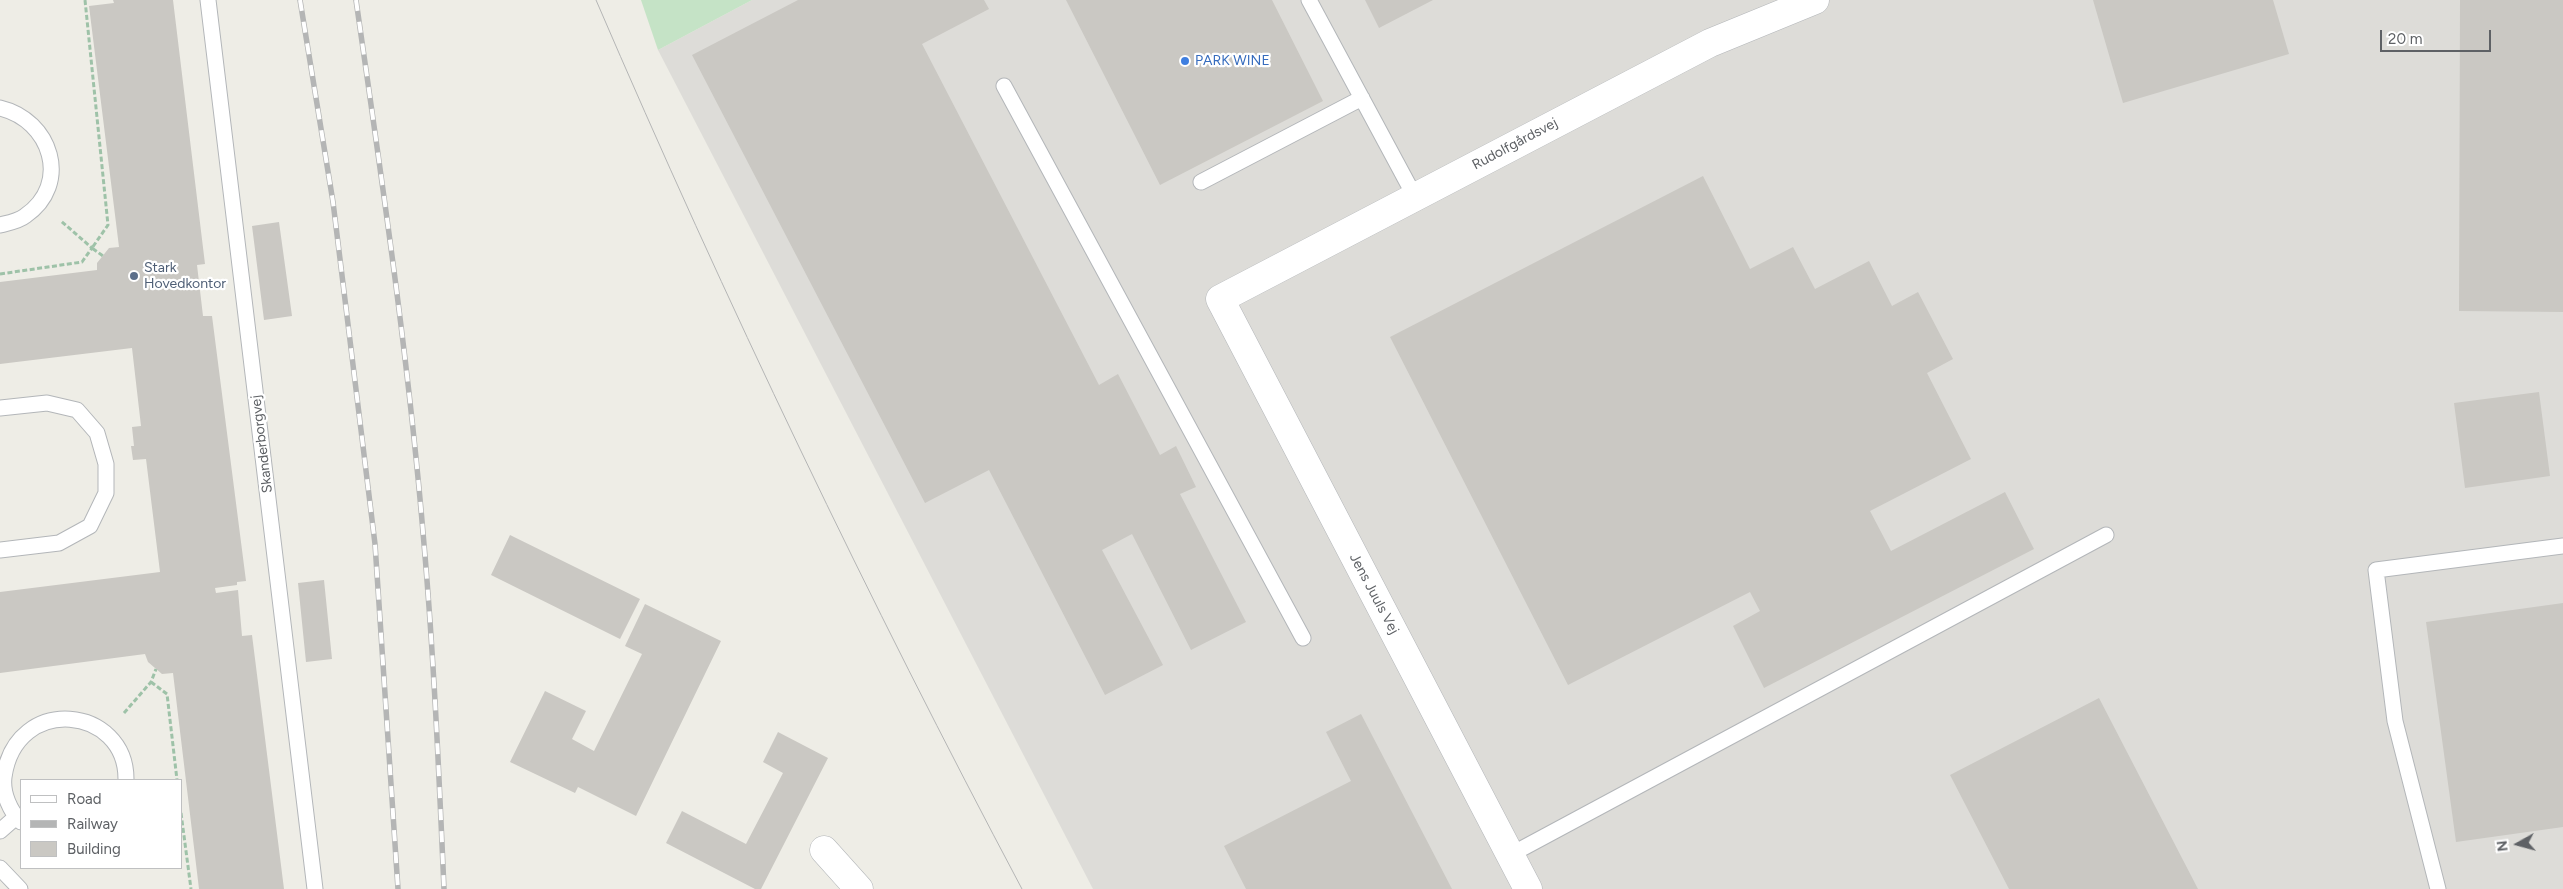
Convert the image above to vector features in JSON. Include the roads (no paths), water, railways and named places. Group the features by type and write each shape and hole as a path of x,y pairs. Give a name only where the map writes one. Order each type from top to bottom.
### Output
{"street":[{"name":"Rudolfgårdsvej","path":"1220,299 1710,43 1815,0"},
{"name":"Jens Juuls Vej","path":"1220,299 1528,889"},
{"path":"824,850 859,889"}],"lane":[{"name":"Skanderborgvej","path":"208,0 316,889"},
{"path":"1308,0 1415,197"},
{"path":"1004,86 1303,638"},
{"path":"1201,182 1362,98"},
{"path":"0,108 21,114 37,127 47,143 52,163 49,184 40,203 24,217 0,225"},
{"path":"0,408 47,403 77,410 97,434 106,464 106,493 90,526 59,543 0,550"},
{"path":"1510,855 2106,535"},
{"path":"2438,889 2395,721 2376,570 2563,546"},
{"path":"0,830 19,820 8,803 4,782 7,761 21,738 32,728 51,720 72,719 86,723 106,734 119,751 126,771 126,779"},
{"path":"0,868 20,889"}],"tram line":[{"path":"596,0 696,226 800,449 909,670 1022,889"}],"railway":[{"path":"300,0 333,202 375,544 398,889"},
{"path":"356,0 394,272 418,476 428,587 444,889"}],"place":[{"name":"PARK WINE","path":"1185,61"},
{"name":"Stark Hovedkontor","path":"134,276"}]}
